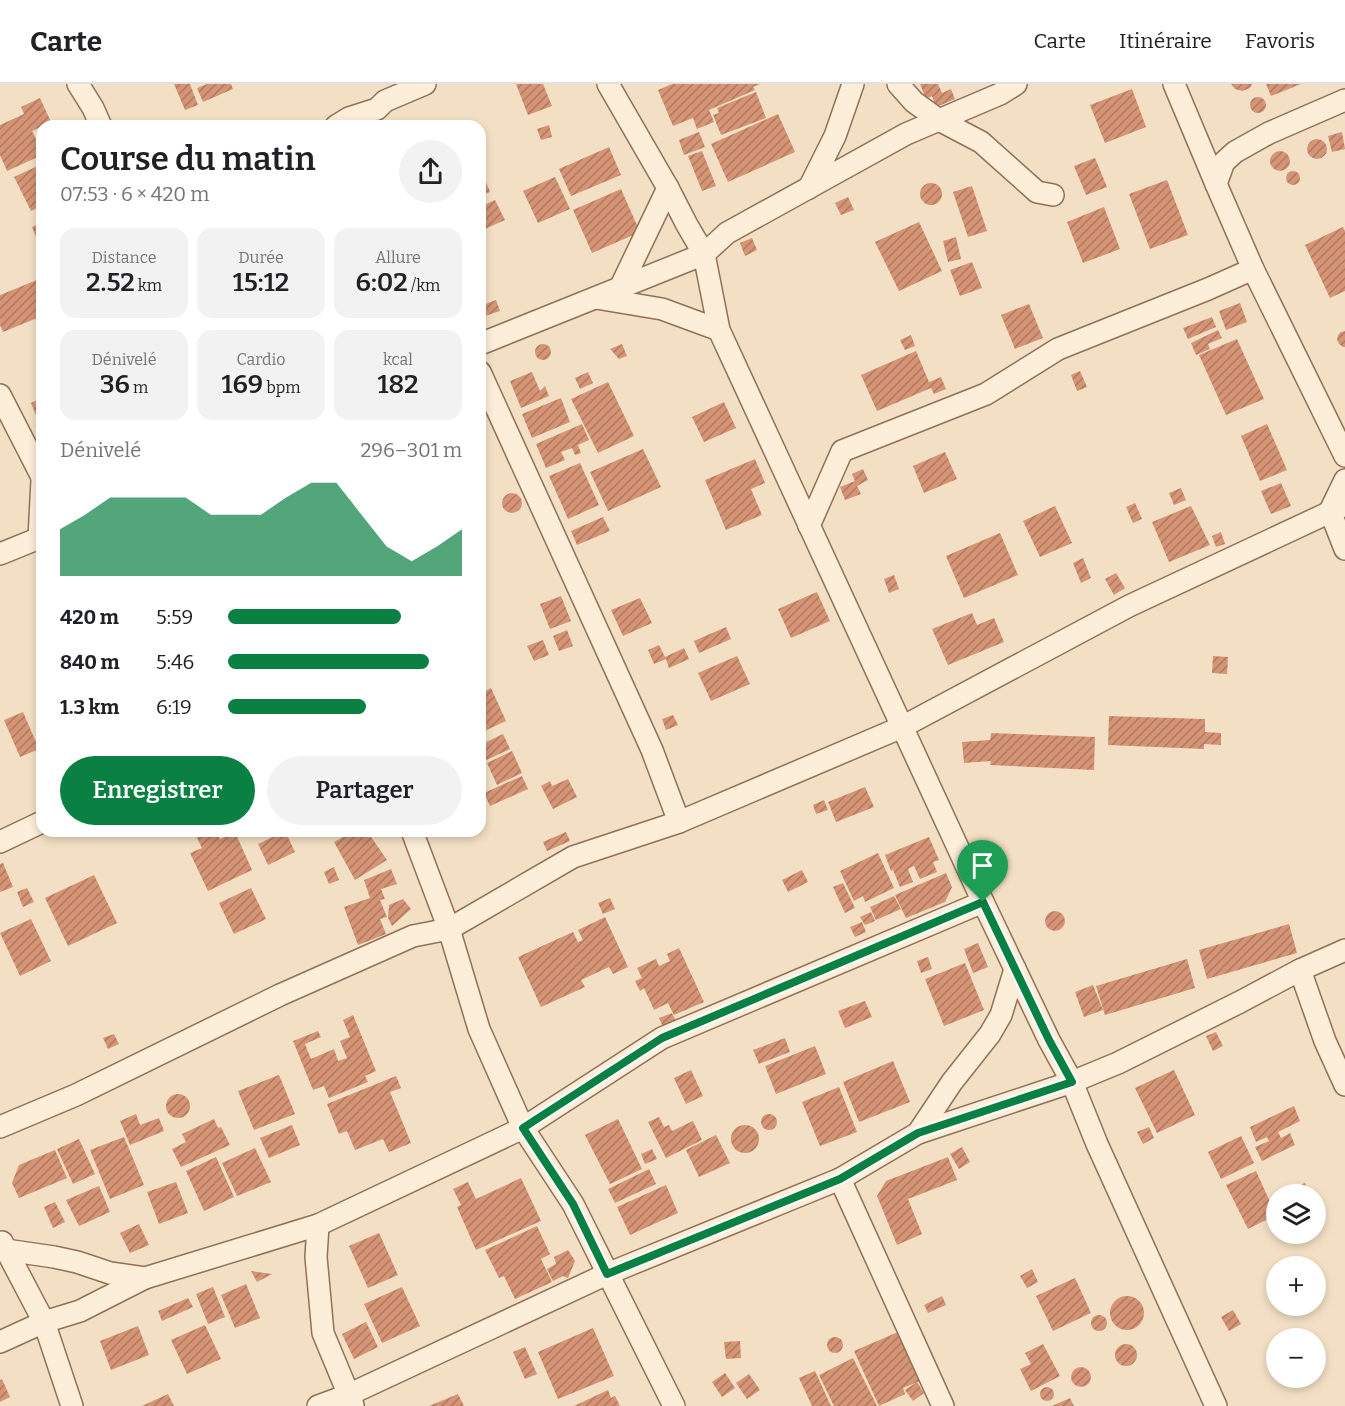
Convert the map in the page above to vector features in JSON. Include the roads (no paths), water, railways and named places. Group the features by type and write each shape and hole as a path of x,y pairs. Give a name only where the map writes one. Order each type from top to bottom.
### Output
{"street":[{"path":"78,84 98,120"},
{"path":"346,120 376,109 386,101 425,84"},
{"path":"608,84 704,254 719,330 983,902 1049,1040 1072,1082 1097,1144 1216,1406"},
{"path":"809,188 835,135 853,84"},
{"path":"898,84 914,102 939,120 981,142 1037,192 1053,195"},
{"path":"486,342 704,254 727,233 906,134 1000,94 1016,84"},
{"path":"1174,84 1254,269 1345,456"},
{"path":"1216,184 1224,162 1235,152 1269,133 1345,100"},
{"path":"620,288 668,188"},
{"path":"809,526 842,451 986,394 1058,349 1254,269"},
{"path":"596,298 662,309 719,330"},
{"path":"486,385 652,750 679,822"},
{"path":"0,395 36,466"},
{"path":"1345,480 1340,512 1345,549"},
{"path":"0,1127 76,1095 269,1000 413,936 449,929 573,857 679,822 902,728 1129,606 1340,512"},
{"path":"0,554 36,540"},
{"path":"0,842 36,825"},
{"path":"414,837 449,929 479,1029 523,1128 573,1204 674,1406"},
{"path":"0,1342 44,1322 80,1311 145,1278 318,1225 523,1128 662,1038 983,902"},
{"path":"318,1406 351,1400 607,1274 840,1179 918,1133 1072,1082 1118,1063 1300,970 1345,950"},
{"path":"918,1133 952,1082 990,1034 1001,1015 1015,969"},
{"path":"1300,970 1325,1041 1345,1085"},
{"path":"840,1179 943,1406"},
{"path":"318,1225 316,1257 322,1333 351,1400"},
{"path":"3,1244 77,1262 110,1273 145,1278"},
{"path":"3,1244 44,1322 72,1406"}]}
